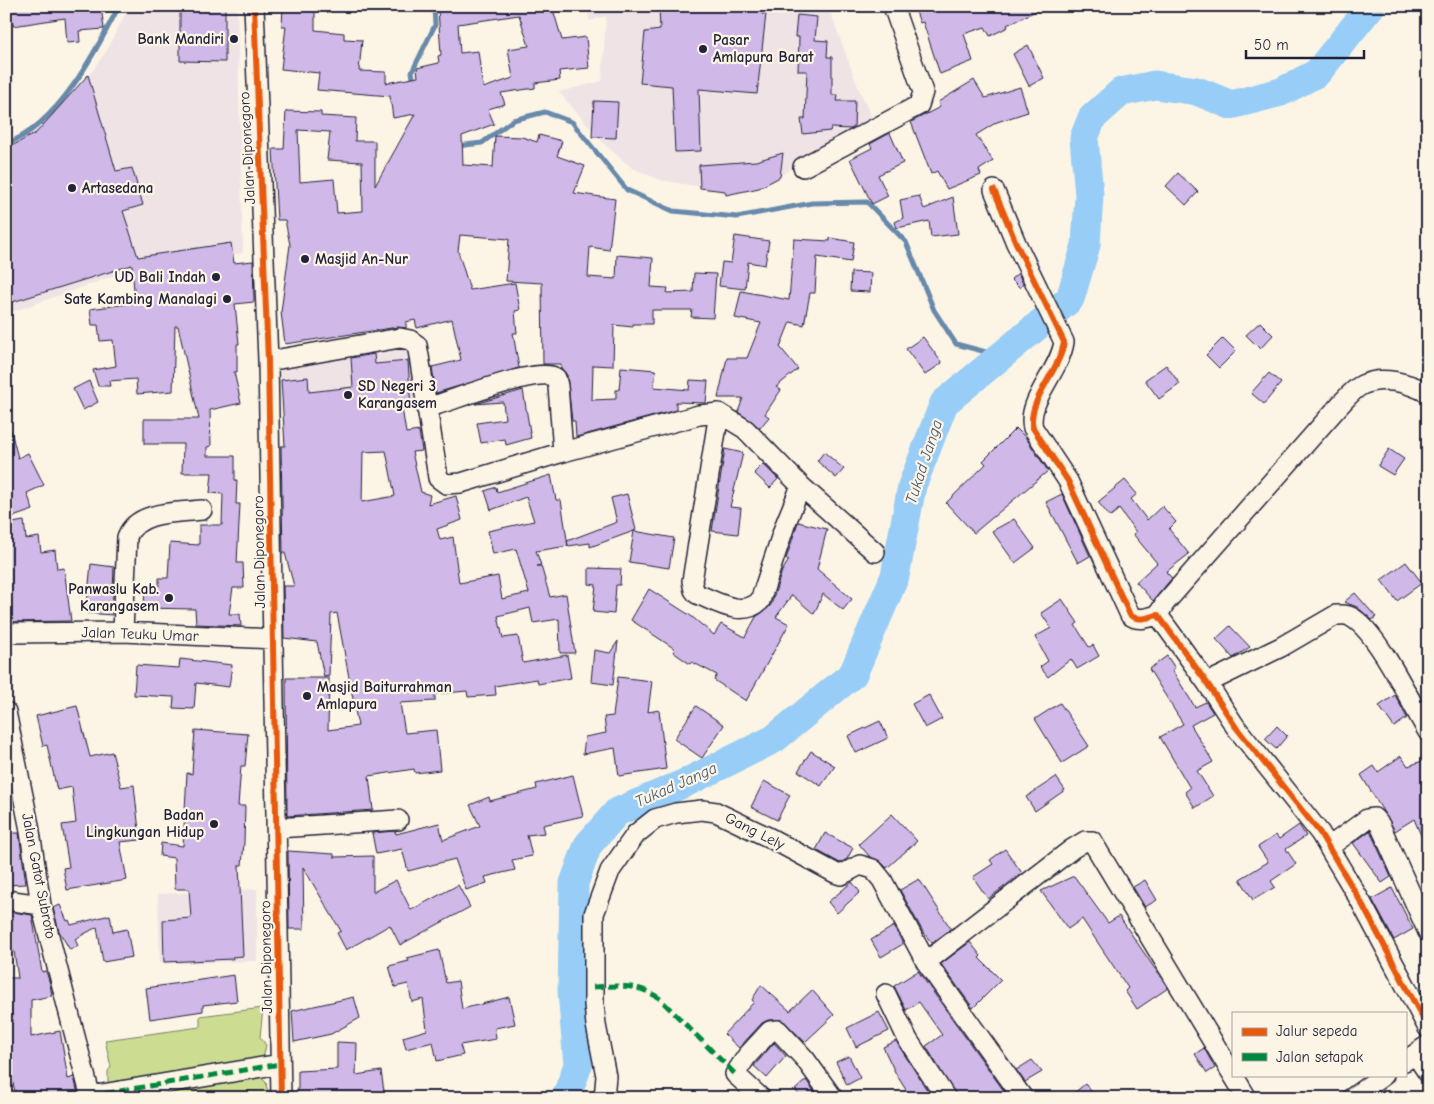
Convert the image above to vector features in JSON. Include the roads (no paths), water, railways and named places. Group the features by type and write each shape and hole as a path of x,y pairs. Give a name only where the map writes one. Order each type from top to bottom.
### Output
{"street":[{"name":"Jalan Diponegoro","path":"254,6 268,361 280,1098"},
{"path":"803,167 919,105 923,92 893,6"},
{"path":"994,190 1016,243 1064,342 1063,350 1033,409 1031,420 1033,428 1068,481 1130,615 1134,618 1141,619 1158,615 1165,603 1332,415 1361,385 1382,381 1396,382 1414,386 1428,392"},
{"path":"268,361 407,338 417,345 436,471 438,478 446,484 461,483 563,452 699,415 719,413 745,429 802,486 875,552"},
{"path":"426,408 518,378 548,374 556,378 558,386 563,452"},
{"path":"719,413 692,581 697,594 740,609 754,607 760,601 785,525 802,486"},
{"path":"123,632 126,537 130,529 136,523 146,518 202,510"},
{"path":"1158,615 1207,682 1235,726 1264,760 1329,847 1361,902 1428,1028"},
{"path":"1207,682 1281,647 1336,616 1346,615 1352,617 1371,637 1428,732"},
{"name":"Jalan Teuku Umar","path":"6,633 123,632 273,639"},
{"name":"Jalan Gatot Subroto","path":"6,712 28,816 42,905 90,1097"},
{"name":"Gang Lely","path":"604,1098 606,1076 594,1004 594,914 610,871 636,834 655,819 676,813 702,810 716,812 835,873 841,875 860,865 872,869 882,880 926,962 1023,1098"},
{"path":"1329,847 1367,819 1374,818 1380,824 1428,932"},
{"path":"276,828 398,820"},
{"path":"926,962 1072,849 1085,841 1092,841 1232,1073"},
{"path":"6,900 42,905"},
{"path":"886,994 908,1040 946,1098"},
{"path":"760,1098 735,1074 747,1056 770,1031 778,1030 805,1059 833,1098"},
{"path":"1416,1053 1428,1073"},
{"path":"90,1097 280,1064"},
{"path":"1234,1076 1247,1098"},
{"path":"1352,1098 1383,1076"}],"waterway":[{"path":"6,144 25,135 58,104 99,45 119,6"},
{"path":"414,83 412,72 435,25 434,6"},
{"name":"Tukad Janga","path":"566,1098 578,1065 572,991 574,883 588,845 617,812 685,783 774,739 853,674 895,576 912,486 944,403 1070,299 1086,245 1089,195 1084,138 1092,118 1121,92 1155,85 1197,91 1231,105 1281,92 1317,73 1371,6"},
{"path":"457,146 482,143 513,120 545,112 572,122 627,190 673,211 737,217 812,203 867,202 906,242 934,310 956,344 1001,356"}],"place":[{"name":"Bank Mandiri","path":"234,39"},
{"name":"Pasar Amlapura Barat","path":"703,49"},
{"name":"Artasedana","path":"72,188"},
{"name":"Masjid An-Nur","path":"305,259"},
{"name":"UD Bali Indah","path":"216,277"},
{"name":"Sate Kambing Manalagi","path":"227,299"},
{"name":"SD Negeri 3 Karangasem","path":"348,395"},
{"name":"Panwaslu Kab. Karangasem","path":"169,598"},
{"name":"Masjid Baiturrahman Amlapura","path":"307,696"},
{"name":"Badan Lingkungan Hidup","path":"214,824"}]}
